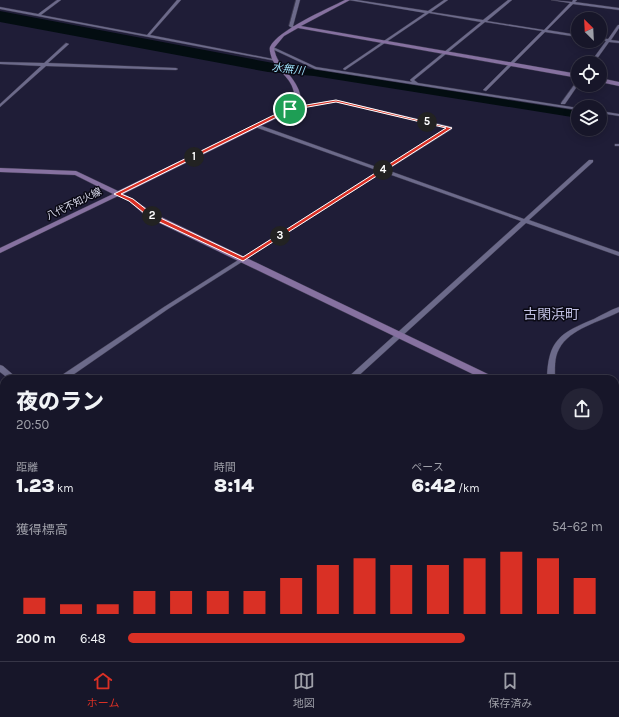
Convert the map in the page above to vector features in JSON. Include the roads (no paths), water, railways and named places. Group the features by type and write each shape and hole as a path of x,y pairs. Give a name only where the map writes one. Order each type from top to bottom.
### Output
{"main road":[{"path":"290,109 298,98 298,87 276,60 272,48 282,35 348,0"},
{"path":"296,27 571,75"},
{"path":"607,81 619,84"},
{"name":"八代不知火線","path":"0,251 290,109"},
{"path":"0,170 76,173 131,200 150,215 483,375"}],"street":[{"path":"39,15 59,0"},
{"path":"148,36 179,0"},
{"path":"296,27 291,26 291,21 298,0"},
{"path":"351,0 571,35"},
{"path":"345,69 446,0"},
{"path":"417,84 412,80 510,0"},
{"path":"553,0 574,1 619,9"},
{"path":"485,90 574,1"},
{"path":"0,8 276,60"},
{"path":"597,56 619,26"},
{"path":"609,40 619,42"},
{"path":"0,106 67,44"},
{"path":"272,48 315,68 571,108"},
{"path":"0,63 176,69"},
{"path":"563,103 571,92"},
{"path":"68,375 166,308 450,128 336,101 290,109"},
{"path":"607,113 619,115"},
{"path":"258,126 619,254"},
{"path":"354,375 591,161"},
{"path":"551,375 551,357 558,344 570,331 603,319 619,309"},
{"path":"0,368 9,375"}],"water":[{"name":"水無川","path":"0,11 273,63 571,110 571,117 314,76 268,72 0,22"}],"district":[{"name":"古閑浜町","path":"551,314"}]}
